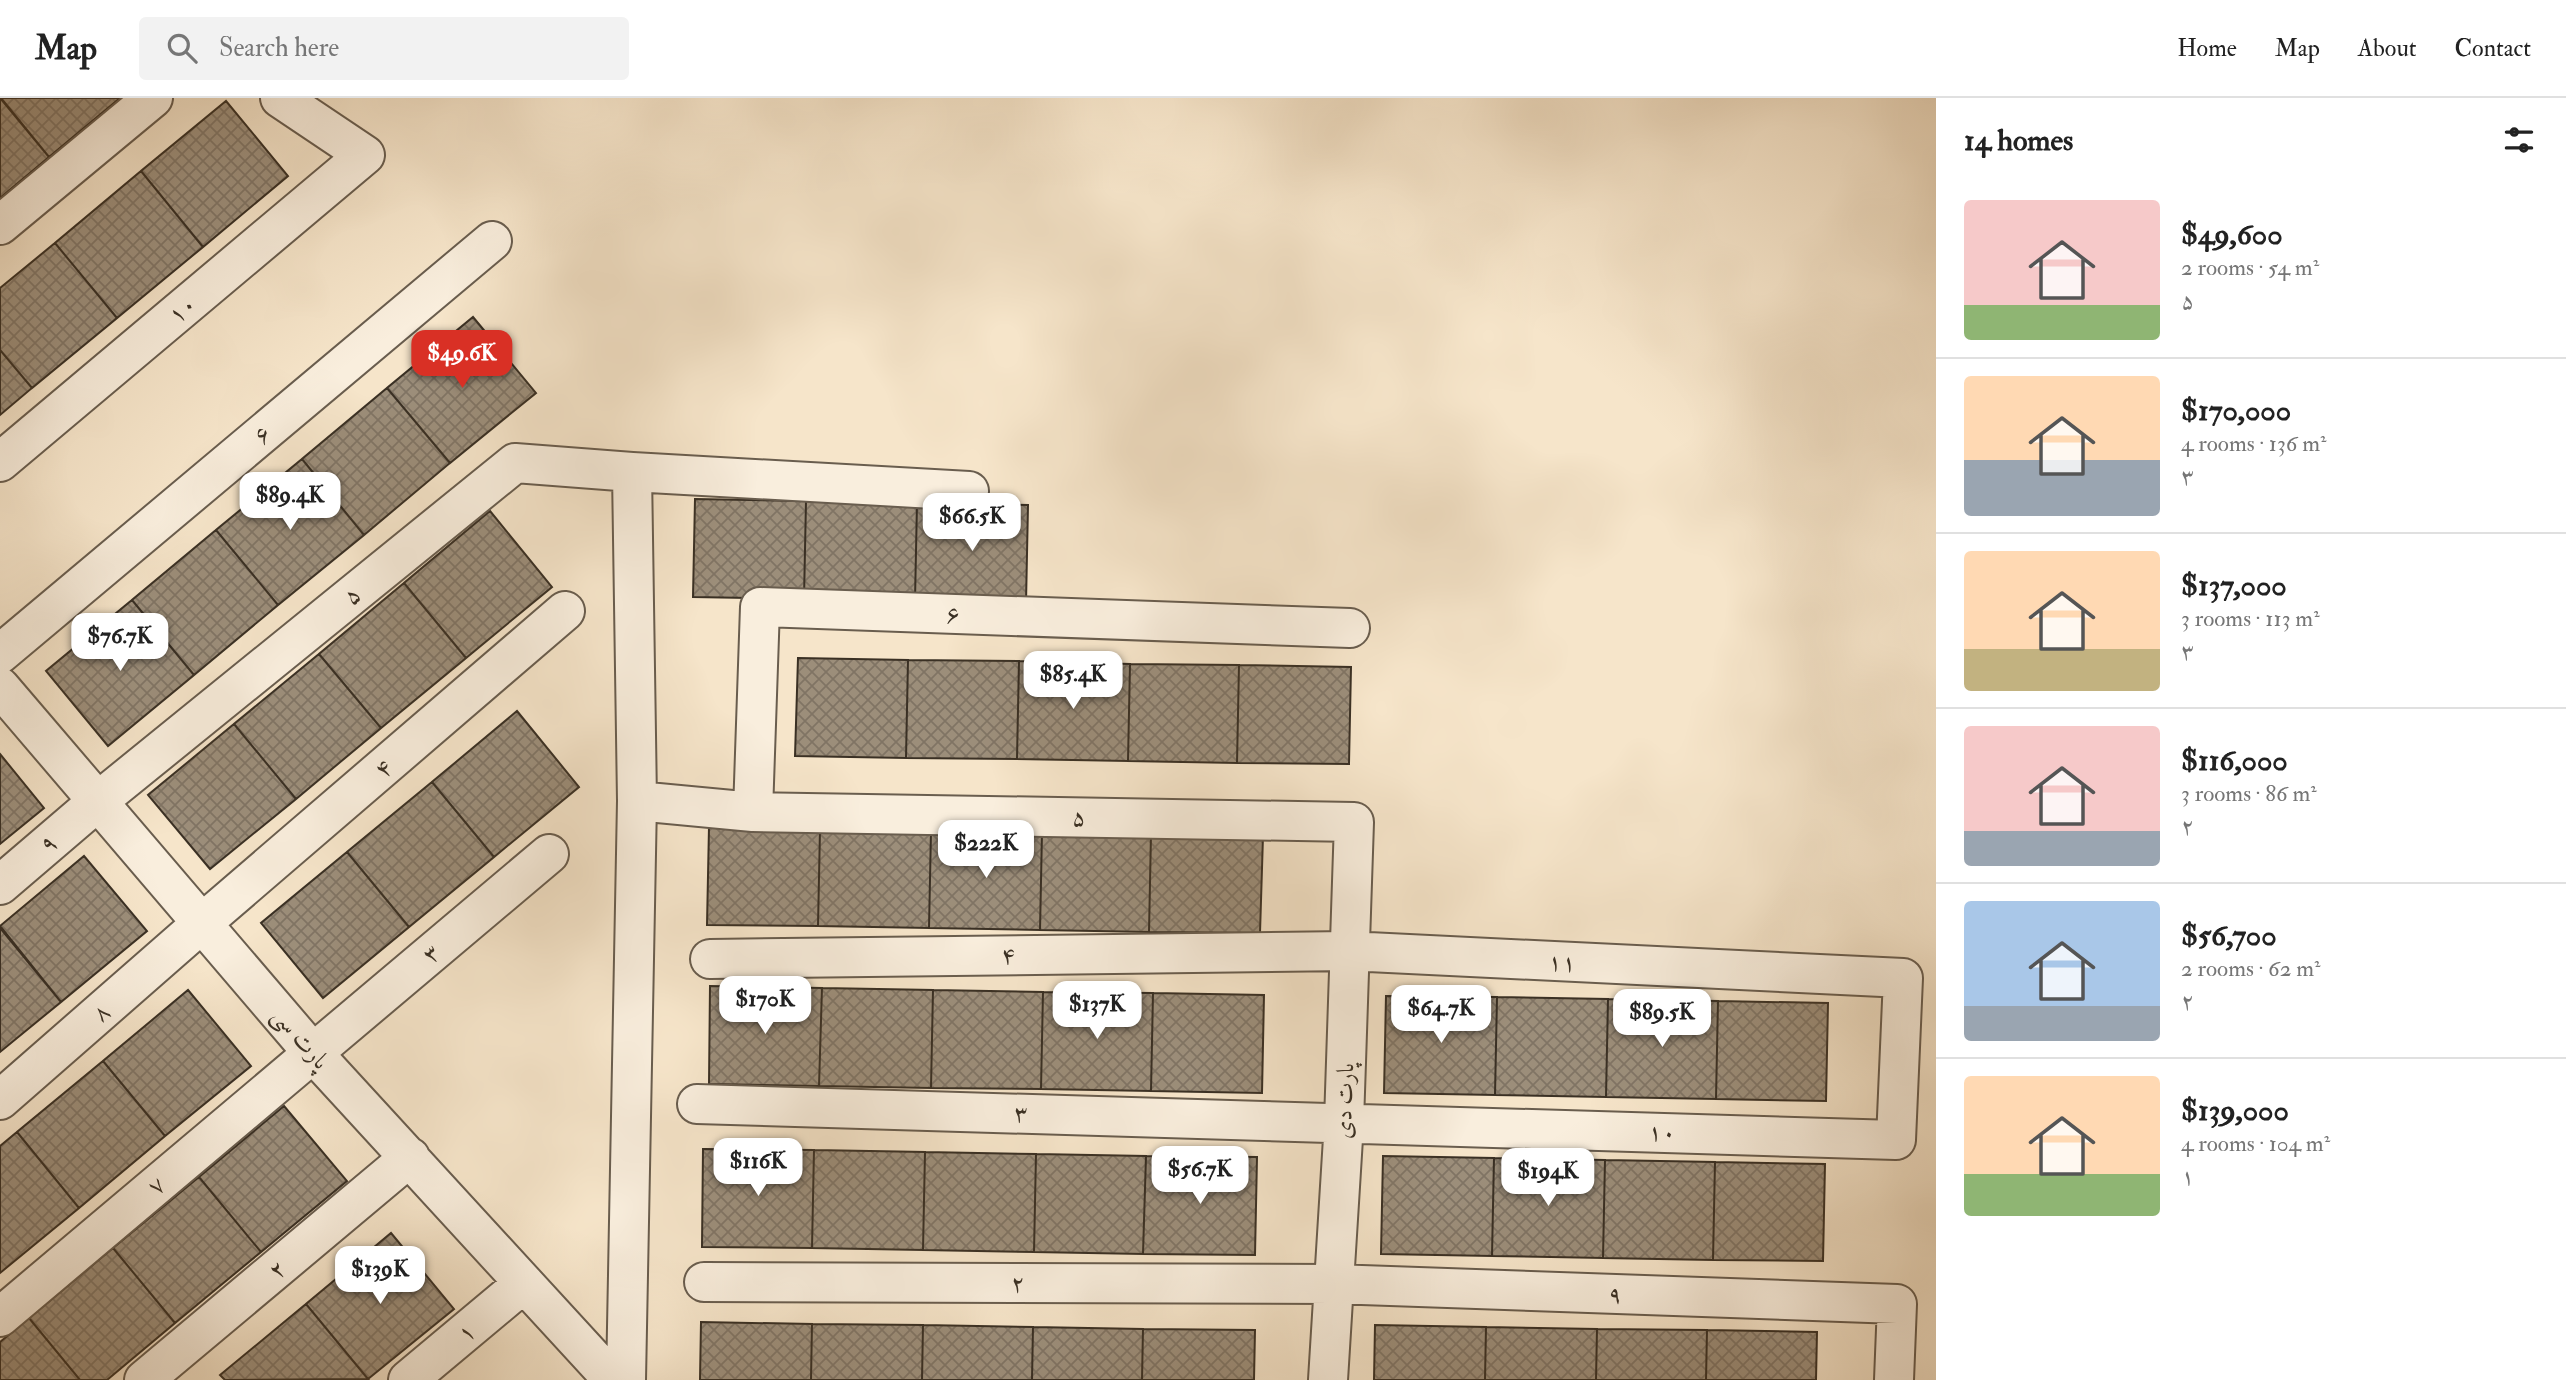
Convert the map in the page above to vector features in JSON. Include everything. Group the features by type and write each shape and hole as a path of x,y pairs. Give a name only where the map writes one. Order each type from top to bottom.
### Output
{"street":[{"path":"0,225 153,98"},
{"name":"۱۰","path":"0,462 365,155 280,98"},
{"name":"۶","path":"0,654 492,241"},
{"name":"۵","path":"97,802 515,463 969,491"},
{"path":"626,1380 637,802 632,472"},
{"name":"۶","path":"753,812 760,607 1350,628"},
{"name":"۴","path":"201,924 565,611"},
{"name":"پارت سی","path":"0,687 312,1052 613,1380"},
{"name":"۹","path":"0,886 97,802"},
{"name":"۵","path":"637,802 753,812 1354,822"},
{"name":"پارت دی","path":"1328,1380 1344,1122 1354,822"},
{"name":"۳","path":"312,1052 549,854"},
{"name":"۸","path":"0,1100 201,924"},
{"name":"۴","path":"710,958 1348,951"},
{"name":"۱۱","path":"1348,951 1903,978 1896,1140"},
{"name":"۷","path":"0,1317 312,1052"},
{"name":"۳","path":"697,1104 1344,1122"},
{"name":"۱۰","path":"1344,1122 1896,1140"},
{"name":"۲","path":"144,1380 410,1157"},
{"name":"۲","path":"704,1282 1333,1284"},
{"name":"۱","path":"408,1380 524,1283"},
{"name":"۹","path":"1333,1284 1897,1304 1894,1380"}],"building":[{"path":"0,98 49,157 0,198"},
{"path":"1,98 120,98 49,157"},
{"path":"226,101 288,176 203,247 141,171"},
{"path":"141,171 203,247 117,318 55,243"},
{"path":"55,243 117,318 32,388 0,350 0,288"},
{"path":"473,317 536,393 450,463 387,388"},
{"path":"0,350 32,388 0,415"},
{"path":"387,388 450,463 364,535 302,459"},
{"path":"302,459 364,535 278,605 216,530"},
{"path":"695,499 806,501 804,599 693,597"},
{"path":"806,501 917,503 915,600 804,599"},
{"path":"917,503 1028,505 1026,603 915,600"},
{"path":"490,511 552,587 466,658 404,583"},
{"path":"216,530 278,605 194,675 132,600"},
{"path":"404,583 466,658 381,728 319,654"},
{"path":"132,600 194,675 108,746 46,671"},
{"path":"319,654 381,728 296,799 234,724"},
{"path":"798,658 908,660 906,758 795,756"},
{"path":"908,660 1019,661 1017,759 906,758"},
{"path":"1019,661 1130,664 1128,761 1017,759"},
{"path":"1130,664 1239,665 1237,763 1128,761"},
{"path":"1239,665 1351,667 1349,764 1237,763"},
{"path":"517,711 579,787 494,857 432,782"},
{"path":"234,724 296,799 210,869 148,795"},
{"path":"0,754 44,808 0,844"},
{"path":"432,782 494,857 409,927 347,852"},
{"path":"709,827 820,829 818,926 707,925"},
{"path":"820,829 931,831 929,928 818,926"},
{"path":"931,831 1042,832 1040,930 929,928"},
{"path":"1042,832 1151,834 1149,932 1040,930"},
{"path":"1151,834 1263,836 1260,933 1149,932"},
{"path":"347,852 409,927 323,998 261,923"},
{"path":"84,856 147,931 61,1002 0,926"},
{"path":"0,928 61,1002 0,1052"},
{"path":"710,986 822,988 819,1086 709,1084"},
{"path":"822,988 933,990 931,1088 819,1086"},
{"path":"188,990 251,1066 165,1136 103,1061"},
{"path":"933,990 1043,992 1041,1089 931,1088"},
{"path":"1043,992 1153,993 1151,1091 1041,1089"},
{"path":"1153,993 1264,995 1262,1093 1151,1091"},
{"path":"1386,996 1497,997 1495,1095 1384,1093"},
{"path":"1497,997 1608,999 1606,1097 1495,1095"},
{"path":"1608,999 1718,1001 1716,1099 1606,1097"},
{"path":"1718,1001 1828,1003 1826,1101 1716,1099"},
{"path":"103,1061 165,1136 79,1208 17,1132"},
{"path":"284,1106 347,1181 261,1252 199,1177"},
{"path":"17,1132 79,1208 0,1273 0,1146"},
{"path":"703,1149 814,1150 812,1248 702,1247"},
{"path":"814,1150 925,1152 923,1250 812,1248"},
{"path":"925,1152 1036,1154 1034,1252 923,1250"},
{"path":"1036,1154 1146,1156 1143,1254 1034,1252"},
{"path":"1146,1156 1257,1157 1255,1255 1143,1254"},
{"path":"1383,1156 1494,1158 1492,1256 1381,1254"},
{"path":"1494,1158 1605,1160 1603,1258 1492,1256"},
{"path":"1605,1160 1715,1162 1713,1260 1603,1258"},
{"path":"1715,1162 1825,1164 1823,1261 1713,1260"},
{"path":"199,1177 261,1252 175,1323 113,1248"},
{"path":"391,1233 454,1309 368,1379 306,1304"},
{"path":"113,1248 175,1323 107,1380 80,1380 29,1318"},
{"path":"306,1304 368,1379 225,1380 220,1375"},
{"path":"29,1318 80,1380 0,1380 0,1342"},
{"path":"701,1322 812,1324 811,1380 700,1380"},
{"path":"812,1324 923,1325 922,1380 811,1380"},
{"path":"923,1325 1033,1327 1032,1380 922,1380"},
{"path":"1375,1325 1486,1327 1485,1380 1374,1380"},
{"path":"1033,1327 1143,1329 1142,1380 1032,1380"},
{"path":"1486,1327 1597,1329 1596,1380 1485,1380"},
{"path":"1143,1329 1255,1330 1254,1380 1142,1380"},
{"path":"1597,1329 1707,1330 1706,1380 1596,1380"},
{"path":"1707,1330 1817,1332 1816,1380 1706,1380"}]}
